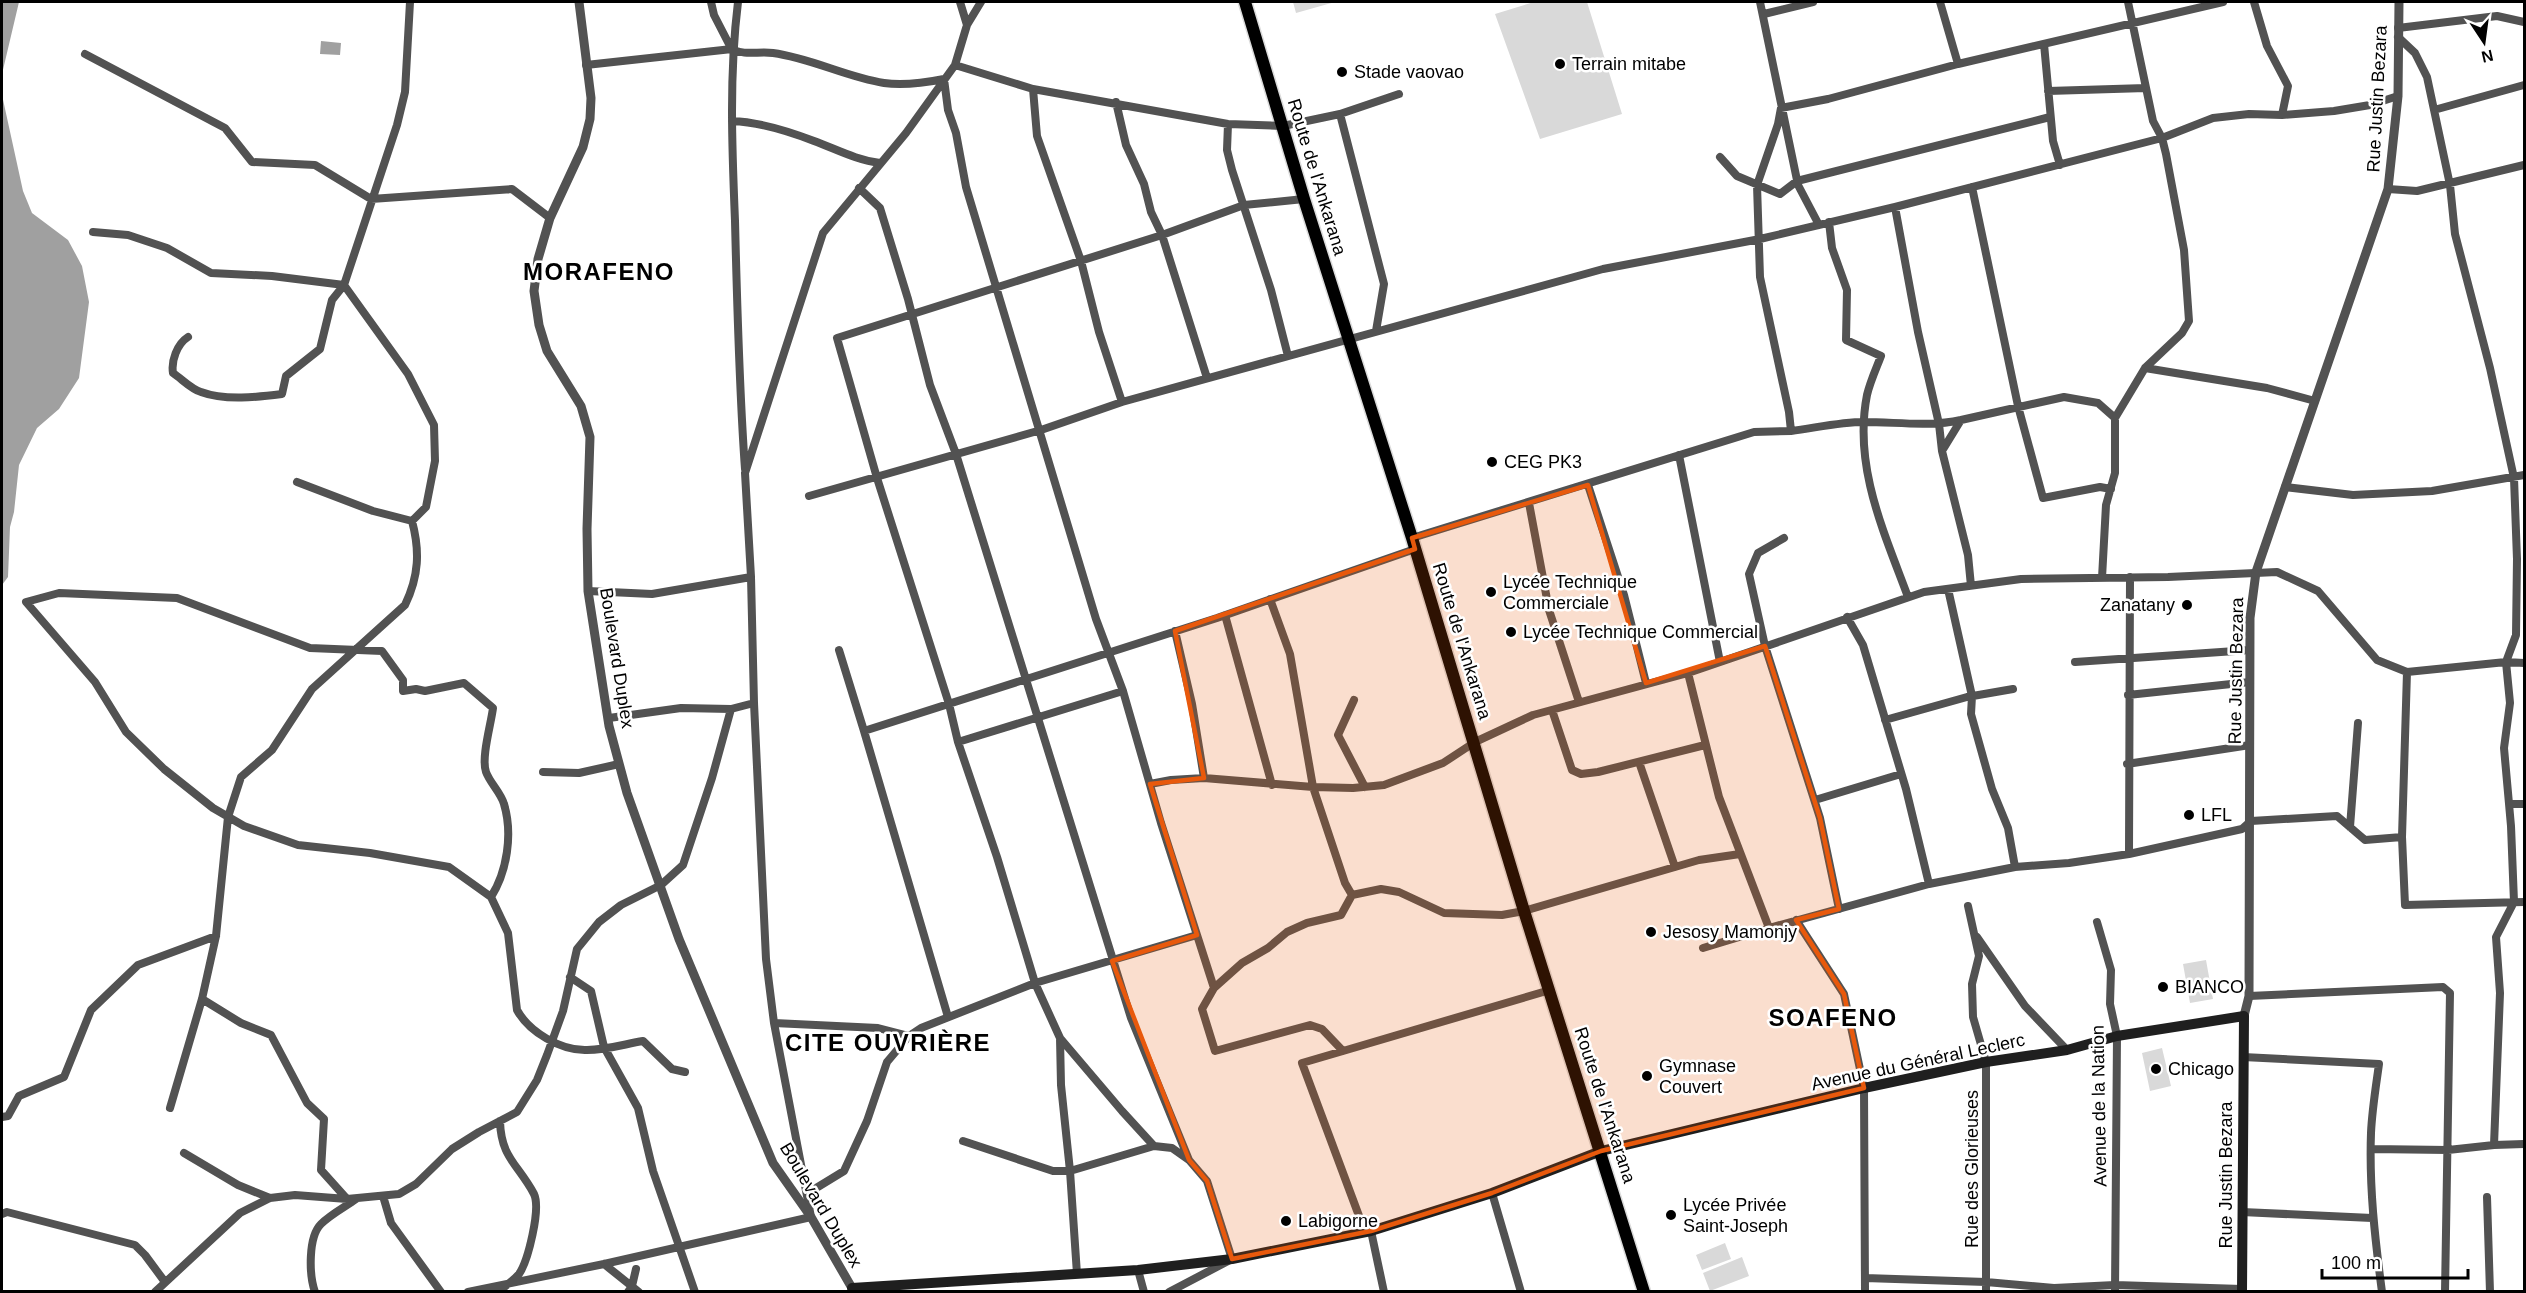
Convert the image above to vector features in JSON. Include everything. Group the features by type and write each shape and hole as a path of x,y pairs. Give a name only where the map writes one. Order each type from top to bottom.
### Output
{"main road":[{"name":"Route de l'Ankarana","path":"1245,2 1347,339 1475,742 1524,911 1644,1292"},
{"name":"Avenue du Général Leclerc","path":"853,1290 1138,1270 1232,1259 1368,1231 1492,1193 1601,1151 1864,1088 1986,1062 2067,1050 2117,1036 2244,1016"},
{"name":"Rue Justin Bezara","path":"2242,1290 2244,1016"}],"street":[{"path":"188,338 183,340 172,364 173,373 200,392 220,396 282,394 286,376 320,349 332,300 344,285 397,125 405,92 410,2"},
{"name":"Boulevard Duplex","path":"579,2 591,98 591,119 583,147 550,218 538,259 534,291 539,324 548,351 581,406 590,436 588,591 609,718 627,793 679,939 773,1163 811,1217 853,1290"},
{"path":"711,2 714,15 732,49"},
{"path":"468,1292 811,1217 774,1023 766,958 754,703 751,577 740,396 732,121 732,49 738,2"},
{"path":"960,2 967,25"},
{"path":"745,473 823,233 906,133 955,65 967,25 981,2"},
{"path":"1760,2 1797,181 1819,225"},
{"path":"1764,14 1813,2"},
{"path":"1940,2 1958,64"},
{"path":"2102,578 2106,505 2115,473 2115,418 2145,368 2182,333 2189,321 2184,250 2162,138 2153,121 2128,2"},
{"path":"1781,108 1828,99 1958,64 2223,2"},
{"path":"2254,2 2267,46 2288,86 2282,115"},
{"name":"Rue Justin Bezara","path":"2244,1016 2248,996 2251,821 2250,618 2256,572 2388,189 2398,96 2398,2"},
{"path":"2398,33 2498,16 2524,22"},
{"path":"2398,33 2415,53 2427,77 2450,185 2455,234 2490,368 2514,478 2517,559 2516,634 2506,662 2510,703 2504,747 2514,902 2496,937 2500,993 2494,1145"},
{"path":"2044,44 2053,141 2060,165"},
{"path":"586,65 732,49 740,53 770,53 807,60 884,83 919,84 944,79"},
{"path":"85,54 225,128 252,162 315,165 372,199 512,189 550,218"},
{"path":"955,65 1033,89 1116,102 1228,124 1283,126 1340,114 1399,93"},
{"path":"944,79 948,110 956,133 966,187 1096,619 1123,691 1214,988"},
{"path":"2434,110 2524,85"},
{"path":"2048,91 2146,88"},
{"path":"1033,89 1037,136 1081,261 1099,332 1122,402"},
{"path":"809,496 1041,430 1122,402 1603,269 1760,239 1895,207 2162,138 2214,117 2334,111 2370,105 2398,96"},
{"path":"1116,102 1126,145 1144,184 1151,213 1162,235 1207,378"},
{"path":"1781,108 1778,124 1757,185 1760,277 1791,431"},
{"path":"1340,114 1384,284 1376,331"},
{"path":"1720,157 1737,176 1780,194 1797,181 2050,117"},
{"path":"732,121 790,133 859,159 880,163"},
{"path":"1228,124 1227,150 1271,290 1288,356"},
{"path":"2388,189 2417,191 2450,185 2524,165"},
{"path":"1972,187 2018,406 2043,498 2100,487 2110,489"},
{"path":"859,188 880,208 912,313 930,385 956,454 1112,961 1131,1018 1189,1160"},
{"path":"1154,1146 1060,1038 1035,983 997,857 958,742 949,704 877,478 837,338 1162,235 1244,205 1304,199"},
{"path":"1895,207 1918,332 1939,424 1942,451 1968,555 1971,585"},
{"path":"1829,222 1832,248 1847,291 1846,340 1881,356 1867,393 1863,422 1864,462 1874,501 1908,597"},
{"path":"93,232 128,235 167,248 211,273 272,276 344,285 408,374 434,425 435,461 426,507 412,521"},
{"path":"2145,368 2267,388 2315,401"},
{"path":"864,731 1224,615 1529,503 1754,432 1791,431 1863,422 1903,425 1928,422 1939,424 2064,397 2098,403 2115,418"},
{"path":"1942,451 1961,420"},
{"path":"1679,455 1720,662"},
{"path":"2285,487 2353,495 2432,491 2524,475"},
{"path":"297,482 373,511 412,521"},
{"path":"1588,485 1624,595 1646,683"},
{"path":"1529,503 1549,610 1579,702"},
{"path":"170,1108 202,999 216,936 228,817 241,777 272,750 312,689 405,604 413,588 418,565 418,543 412,521"},
{"path":"1784,538 1758,553 1749,574 1765,646 1815,800 1839,909"},
{"path":"1150,784 1204,778 1313,787 1384,785 1443,763 1475,742 1533,716 1688,673 1924,592 2021,579 2277,572 2318,591 2377,660 2407,672 2506,662 2524,663"},
{"path":"588,591 652,594 751,577"},
{"path":"2128,854 2130,577"},
{"path":"1948,589 1972,696 1971,714 1992,789 2008,828 2015,867"},
{"path":"490,897 500,883 507,854 504,803 486,771 493,708 464,682 425,690 403,691 403,680 382,651 310,648 177,597 59,593 26,602 95,682 126,732 164,769 213,808 244,826 298,845 449,867 490,897 508,933 516,1010 522,1019 551,1042 586,1050 643,1041 672,1069 685,1072"},
{"path":"1270,599 1290,654 1313,787 1345,883 1352,895"},
{"path":"1224,615 1272,785"},
{"path":"1847,617 1863,645 1901,774 1929,884"},
{"path":"1175,631 1192,704 1204,778"},
{"path":"839,650 948,1017"},
{"path":"2075,663 2250,650"},
{"path":"2407,672 2402,837 2404,905 2524,902"},
{"path":"1688,673 1719,797 1768,928"},
{"path":"2128,695 2250,682"},
{"path":"1885,720 1972,696 2013,689"},
{"path":"958,742 1123,691"},
{"path":"1354,700 1338,735 1365,787"},
{"path":"609,718 681,708 731,709 754,703"},
{"path":"155,1292 240,1213 270,1198 295,1195 347,1199 399,1194 416,1184 453,1149 517,1112 537,1080 563,1011 577,949 599,922 621,905 660,885 683,865 712,778 731,709"},
{"path":"1552,710 1572,770 1581,774 1598,772 1705,745"},
{"path":"2350,827 2358,723"},
{"path":"2127,764 2250,745"},
{"path":"1639,762 1675,867"},
{"path":"543,772 579,773 619,764"},
{"path":"1815,800 1901,774"},
{"path":"2509,804 2524,804"},
{"path":"1703,948 1929,884 2015,867 2069,863 2128,854 2242,829 2251,821 2337,816 2365,840 2402,837"},
{"path":"1343,1051 1322,1029 1310,1025 1215,1051 1202,1009 1214,988 1242,963 1268,948 1287,932 1307,923 1341,915 1352,895 1381,889 1399,892 1444,913 1502,915 1524,911 1675,867 1740,854"},
{"name":"Rue des Glorieuses","path":"1968,906 1979,956 1972,984 1973,1017 1986,1062 1986,1292"},
{"path":"1796,920 1844,994 1864,1088 1865,1292"},
{"name":"Avenue de la Nation","path":"2097,922 2112,970 2110,1004 2117,1036 2115,1288"},
{"path":"808,1193 844,1171 863,1132 887,1062 909,1036 921,1028 1035,983 1197,935"},
{"path":"2,1117 8,1116 19,1096 64,1077 91,1010 138,965 216,936"},
{"path":"1976,936 2025,1006 2067,1050"},
{"path":"570,977 591,991 604,1047 638,1108 653,1171 695,1292"},
{"path":"2248,996 2443,987 2450,993 2445,1292"},
{"path":"1384,1292 1368,1231 1302,1064 1550,990"},
{"path":"202,999 242,1023 271,1035 307,1103 324,1119 321,1170 347,1199"},
{"path":"774,1023 878,1028 909,1036"},
{"path":"1060,1038 1061,1085 1077,1274"},
{"path":"2243,1057 2379,1064 2371,1149 2372,1218 2382,1292"},
{"path":"498,1292 520,1273 536,1227 535,1196 507,1155 500,1136 500,1121"},
{"path":"963,1140 1053,1171 1070,1171 1154,1146 1172,1148 1189,1160 1207,1181 1232,1259 1169,1292"},
{"path":"2371,1149 2448,1150 2524,1144"},
{"path":"184,1153 238,1185 270,1198"},
{"path":"1492,1193 1521,1292"},
{"path":"383,1196 392,1223 441,1292"},
{"path":"2487,1197 2490,1292"},
{"path":"315,1292 311,1280 310,1255 320,1225 357,1198"},
{"path":"2,1214 7,1212 135,1245 165,1282"},
{"path":"2242,1212 2372,1218"},
{"path":"604,1264 633,1290"},
{"path":"633,1290 636,1269"},
{"path":"1138,1270 1144,1292"},
{"path":"1865,1278 1986,1282 2054,1288 2242,1290"}],"highlighted area":[{"path":"1588,485 1646,683 1765,646 1820,818 1839,909 1796,920 1844,994 1864,1088 1601,1151 1492,1193 1371,1231 1232,1259 1207,1181 1189,1160 1112,961 1197,935 1150,784 1204,778 1175,631 1415,549 1412,538"}],"shaded area":[{"path":"2,2 19,2 2,74"},
{"path":"1293,2 1335,2 1296,13"},
{"name":"Terrain mitabe","path":"1534,2 1587,2 1622,114 1540,139 1495,14"},
{"path":"321,41 341,43 340,55 320,54"},
{"path":"2,95 23,191 32,213 68,240 82,266 89,302 79,378 59,409 37,428 19,465 14,512 10,527 8,577 2,585"},
{"path":"2206,960 2213,999 2190,1003 2183,964"},
{"name":"Chicago","path":"2162,1048 2171,1086 2150,1091 2142,1053"},
{"path":"1725,1243 1731,1259 1702,1270 1696,1255"},
{"path":"1742,1257 1749,1276 1710,1291 1703,1273"}],"place":[{"name":"Terrain mitabe","path":"1560,64"},
{"name":"Stade vaovao","path":"1342,72"},
{"name":"CEG PK3","path":"1492,462"},
{"name":"Lycée Technique Commerciale","path":"1491,592"},
{"name":"Zanatany","path":"2187,605"},
{"name":"Lycée Technique Commercial","path":"1511,632"},
{"name":"LFL","path":"2189,815"},
{"name":"Jesosy Mamonjy","path":"1651,932"},
{"name":"BIANCO","path":"2163,987"},
{"name":"Chicago","path":"2156,1069"},
{"name":"Gymnase Couvert","path":"1647,1076"},
{"name":"Lycée Privée Saint-Joseph","path":"1671,1215"},
{"name":"Labigorne","path":"1286,1221"}],"district":[{"name":"MORAFENO","path":"599,271"},
{"name":"SOAFENO","path":"1833,1017"},
{"name":"CITE OUVRIÈRE","path":"888,1042"}]}
